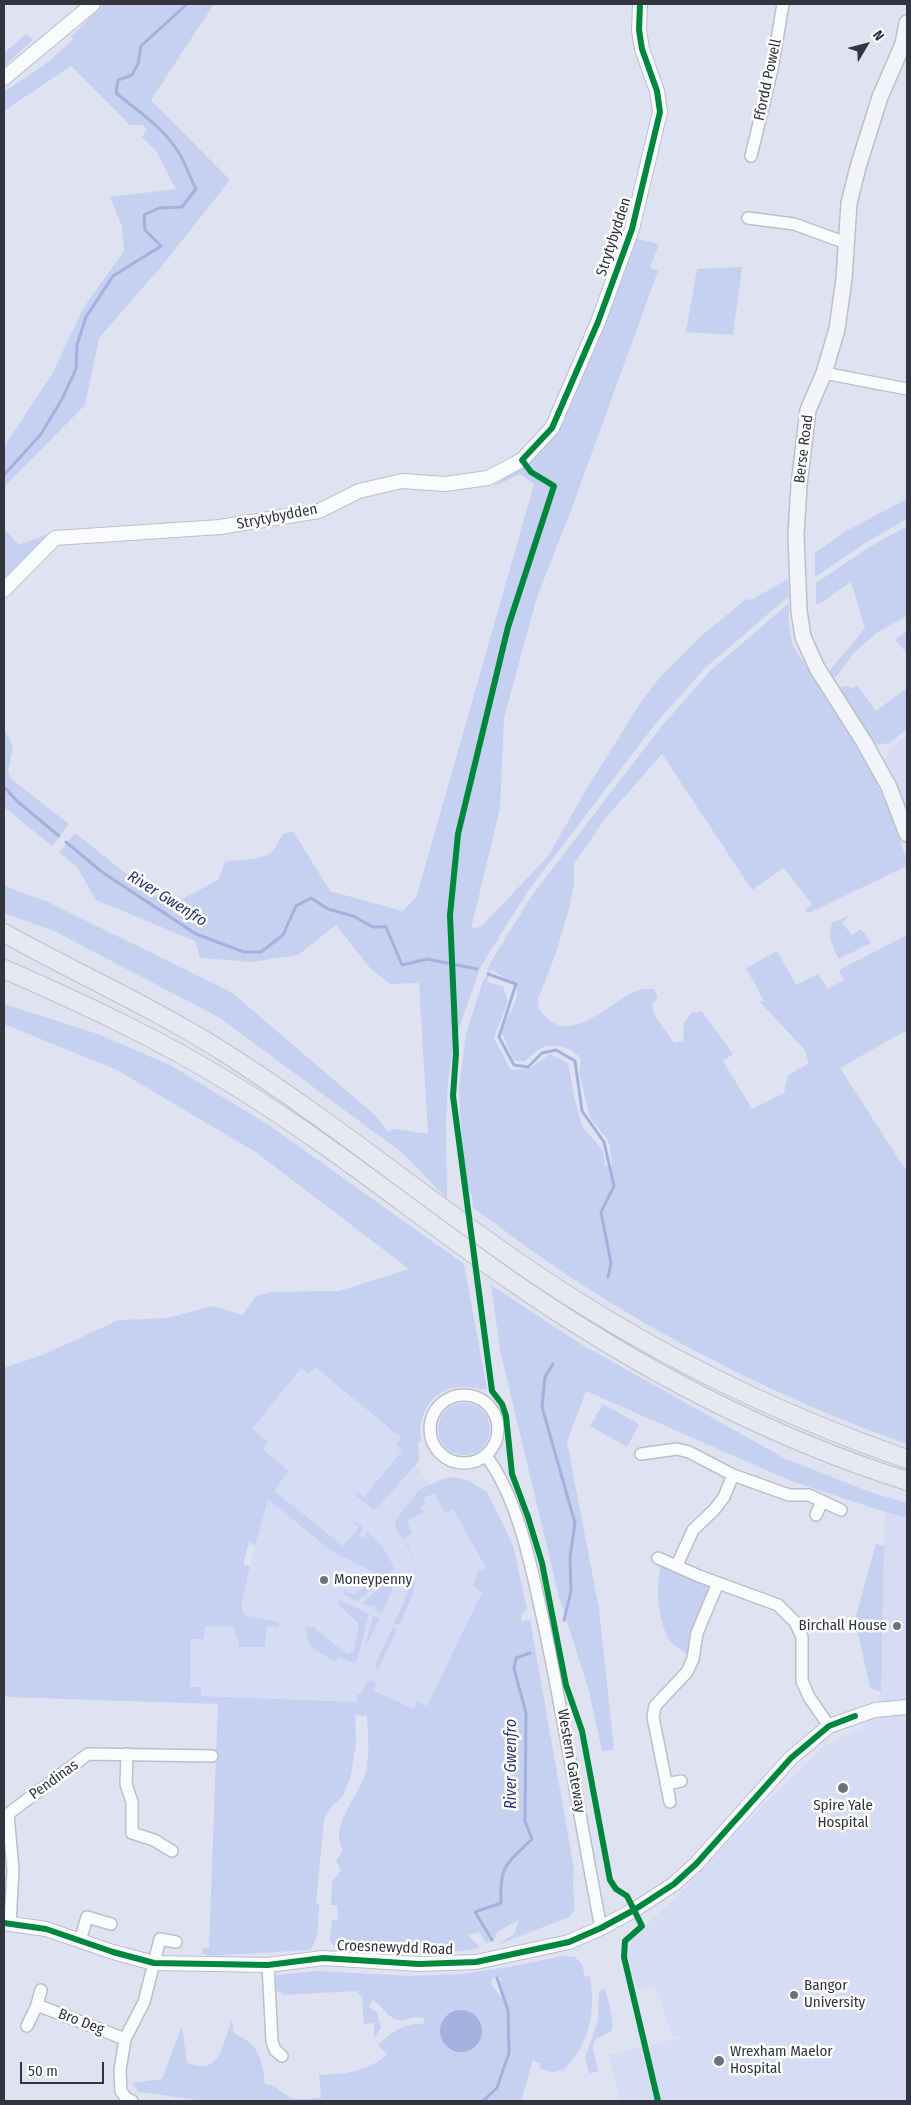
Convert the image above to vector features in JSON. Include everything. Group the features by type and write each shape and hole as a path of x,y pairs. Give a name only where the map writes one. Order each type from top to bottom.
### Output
{"highway":[{"path":"4,933 65,967 146,1007 221,1050 345,1134 523,1266 621,1328 733,1389 854,1441 907,1459"},
{"path":"4,947 65,967"},
{"path":"4,969 108,1016 237,1087 313,1138 493,1268 593,1335 679,1384 788,1436 878,1472 907,1481"},
{"path":"4,982 50,989"}],"main road":[{"name":"Berse Road","path":"907,23 903,44 880,98 858,167 849,203 844,279 837,329 824,373 808,410 797,518 796,575 803,637 817,668 876,762 889,787 907,834"}],"street":[{"path":"4,78 93,4"},
{"name":"Strytybydden","path":"4,590 55,538 220,527 319,510 359,491 402,480 445,484 488,478 522,460 552,428 598,322 634,220 660,112 657,91 642,49 639,30 640,4"},
{"name":"Ffordd Powell","path":"751,156 772,69 783,4"},
{"path":"748,218 794,224 846,242"},
{"path":"824,373 907,389"},
{"path":"466,1395 482,1399 490,1406 499,1426 498,1437 486,1456 478,1461 459,1463 442,1454 434,1446 430,1435 430,1424 440,1404 449,1398 466,1395"},
{"path":"641,1454 661,1444 689,1452 733,1475 789,1495 809,1495 841,1510"},
{"name":"Western Gateway","path":"486,1456 498,1471 510,1500 534,1578 561,1708 601,1928"},
{"path":"677,1566 692,1530 714,1510 724,1497 733,1475"},
{"path":"816,1514 822,1501"},
{"path":"658,1558 778,1605 795,1622 802,1637 802,1681 809,1697 829,1726"},
{"path":"670,1802 653,1717 655,1706 687,1672 693,1659 697,1633 718,1583"},
{"name":"Croesnewydd Road","path":"7,1923 46,1929 154,1963 268,1965 323,1958 419,1964 476,1962 569,1942 601,1928 652,1900 674,1884 696,1864 791,1758 829,1726 875,1710 907,1707"},
{"name":"Pendinas","path":"7,1923 14,1870 6,1813 88,1754 212,1756"},
{"path":"127,1754 126,1784 132,1802 132,1833 154,1840 172,1851"},
{"path":"666,1784 682,1781"},
{"path":"80,1941 87,1917 111,1924"},
{"path":"132,2101 126,2098 122,2091 120,2070 124,2039 144,2002 160,1938 176,1942"},
{"path":"268,1965 272,2041 275,2050 282,2056"},
{"path":"27,2026 41,1990"},
{"name":"Bro Deg","path":"36,2005 124,2039"}],"shaded area":[{"path":"103,4 214,4 151,100 230,180 161,267 99,338 85,405 4,487 4,447 52,374 84,307 124,251 122,226 110,197 176,189 156,151 142,137 147,129 142,125 130,125 71,66 4,111 4,92 48,62 73,40 71,37"},
{"path":"26,34 33,40 4,66 4,53"},
{"path":"633,238 659,244 650,267 658,271 570,513 537,597 504,718 500,808 471,929 482,926 549,855 583,795 643,699 661,676 701,636 745,600 753,599 788,579 789,596 705,668 656,723 528,891 480,968 454,1043 448,1082 446,1123 447,1199 405,1155 220,1018 54,931 4,913 4,886 48,902 231,992 375,1115 387,1131 395,1129 428,1134 419,983 390,984 370,968 336,925 298,955 252,962 200,958 195,941 96,900 77,867 59,852 75,833 143,887 173,904 218,880 225,862 263,857 274,849 283,834 293,831 330,891 402,911 416,898 534,484 520,474 491,488 518,469 564,422 567,403"},
{"path":"742,267 733,335 686,332 697,269"},
{"path":"907,499 907,519 865,543 815,577 815,553 846,531"},
{"path":"907,526 907,616 876,633 853,654 835,678 830,676 830,670 865,628 851,582 821,603 816,604 816,583 868,548"},
{"path":"4,529 19,545 48,534 43,542 4,584"},
{"path":"789,603 789,625 793,646 863,753 887,806 907,860 907,866 809,913 805,910 812,904 784,868 752,890 662,754 605,819 574,864 574,883 570,905 556,953 538,999 539,1008 548,1019 559,1025 570,1026 594,1017 639,990 654,989 658,998 652,1003 654,1014 674,1043 683,1041 684,1023 691,1013 702,1011 733,1054 723,1061 752,1109 784,1093 788,1075 809,1063 804,1049 759,1001 764,1001 746,968 777,951 796,985 818,974 828,989 844,980 839,970 907,935 907,1030 840,1068 907,1172 907,1444 782,1394 701,1354 623,1310 556,1267 473,1208 472,1195 464,1181 459,1088 466,1034 482,983 489,971 487,969 533,894 661,727 709,672","holes":["491,970 516,984 515,1003 502,1033 513,1059 525,1061 546,1046 563,1047 578,1055 581,1059 579,1072 590,1118 607,1139 610,1146 612,1166 605,1166 603,1151 582,1126 568,1063 550,1054 530,1068 511,1070 494,1038 508,1001 503,986 487,982"]},
{"path":"907,631 907,654 895,639"},
{"path":"857,685 876,711 907,688 907,729 889,743 875,745 850,713 838,688 846,686 852,688"},
{"path":"4,729 13,747 8,771 11,779 69,824 52,846 4,807"},
{"path":"907,735 907,819 883,762 891,748"},
{"path":"851,915 842,923 852,935 861,929 871,943 839,959 831,942 832,923"},
{"path":"4,1004 98,1034 172,1066 270,1126 464,1264 487,1389 457,1387 447,1390 431,1401 422,1419 421,1440 418,1443 419,1461 378,1507 373,1509 355,1495 357,1492 364,1497 402,1451 396,1445 401,1438 315,1367 309,1374 301,1368 252,1429 268,1442 263,1450 289,1471 274,1491 343,1546 359,1527 354,1523 356,1521 363,1527 359,1536 364,1538 367,1531 372,1535 386,1553 394,1569 357,1601 343,1594 344,1590 354,1595 374,1578 373,1572 330,1550 268,1499 255,1546 249,1542 243,1565 250,1566 241,1607 244,1615 279,1622 279,1627 266,1626 265,1647 239,1647 235,1627 205,1626 204,1639 190,1639 190,1687 201,1687 201,1696 357,1702 357,1695 362,1693 366,1684 371,1680 377,1683 373,1690 414,1709 417,1701 427,1706 482,1592 473,1586 477,1576 476,1573 486,1568 453,1509 445,1513 435,1493 423,1498 425,1504 421,1507 424,1512 407,1521 412,1533 403,1539 410,1549 415,1567 409,1550 395,1526 396,1520 419,1490 442,1479 454,1477 467,1480 487,1492 513,1545 527,1609 521,1615 522,1621 530,1620 574,1869 575,1909 569,1917 497,1945 514,1934 519,1920 497,1932 494,1941 486,1943 479,1932 468,1935 480,1948 432,1955 337,1950 330,1940 332,1920 338,1919 337,1905 331,1905 332,1882 341,1870 336,1861 343,1850 339,1840 340,1830 342,1820 363,1780 368,1757 367,1716 355,1715 356,1743 351,1775 343,1796 331,1807 324,1820 316,1903 319,1904 318,1928 310,1950 208,1956 202,1953 203,1948 209,1948 218,1704 7,1697 4,1694 4,1368 42,1355 119,1320 167,1318 213,1306 242,1315 256,1296 272,1292 339,1291 409,1269 257,1153 117,1070 4,1024"},
{"path":"491,1285 579,1343 784,1458 870,1492 907,1503 907,1518 791,1481 586,1391 567,1442 599,1609 614,1750 602,1751 589,1691 559,1597 500,1350"},
{"path":"315,1367 401,1439 396,1445 409,1457 431,1486 445,1513 453,1509 486,1568 478,1576 482,1591 427,1706 415,1709 373,1690 364,1702 201,1696 190,1687 190,1638 204,1639 205,1626 235,1627 266,1501 289,1472 262,1450 252,1429 301,1368"},
{"path":"459,1403 469,1403 483,1410 490,1424 490,1434 483,1448 469,1455 459,1455 449,1451 442,1444 438,1434 438,1424 442,1414 449,1407"},
{"path":"603,1404 639,1424 627,1447 590,1426"},
{"path":"885,1512 907,1518 907,2101 619,2101 609,2055 680,2038 679,2036 672,2037 656,1986 637,1990 628,1956 630,1941 684,1889 735,1833 826,1745 864,1727 881,1691"},
{"path":"876,1544 884,1546 881,1692 870,1688 855,1619"},
{"path":"661,1566 711,1585 690,1656 674,1645 664,1629 658,1596"},
{"path":"395,1575 392,1590 382,1613 375,1609 375,1606 372,1605 371,1607 362,1603"},
{"path":"412,1582 415,1583 412,1594 399,1625 394,1623"},
{"path":"340,1600 369,1614 357,1660 354,1663 338,1657 335,1661 318,1652 310,1645 306,1634 306,1626 313,1627 347,1654 354,1651 359,1627 358,1623 338,1604"},
{"path":"373,1616 380,1619 365,1647"},
{"path":"393,1627 397,1629 378,1670 375,1666 376,1663"},
{"path":"563,1956 575,1957 582,1964 585,1977 590,1976 592,1989 589,2027 579,2050 563,2070 552,2072 539,2068 541,2064 533,2060 521,2101 206,2101 139,2092 132,2083 162,2079 182,2026 187,2063 199,2066 208,2065 219,2055 232,2020 234,2033 249,2043 258,2054 263,2067 265,2084 273,2086 295,2099 321,2098 319,2075 347,2073 372,2065 387,2054 378,2045 404,2027 423,2024 425,2019 417,2017 397,2020 372,2000 369,2007 377,2012 381,2028 374,2039 374,2023 364,2024 362,1998 357,1991 284,1995 275,1989 276,1975 316,1971 410,1976 460,1974 509,1967","holes":["500,1977 502,1980 499,1981 501,1998 491,1983 492,1978","476,2017 481,2035 473,2047 466,2050 458,2050 450,2048 443,2042"]},
{"path":"605,1989 613,2026 609,2032 595,2040 593,2048 598,2072 589,2073 585,2058 598,2020 599,1991"},
{"path":"461,2010 476,2016 482,2031 476,2046 461,2052 446,2046 440,2031 446,2016"}],"waterway":[{"name":"River Gwenfro","path":"4,475 41,434 62,399 76,369 77,345 86,317 113,276 161,246 145,230 144,215 159,208 182,207 196,189 173,144 150,120 116,93 118,80 132,75 138,64 141,46 187,4"},
{"name":"River Gwenfro","path":"4,787 18,802 59,836"},
{"name":"River Gwenfro","path":"66,842 102,872 196,934 244,952 261,952 283,935 296,906 311,898 328,909 353,916 373,927 386,927 402,965 427,959 477,969"},
{"name":"River Gwenfro","path":"488,974 516,984 499,1037 514,1065 528,1067 542,1053 556,1050 575,1061 582,1111 604,1142 614,1186 601,1212 611,1263 608,1277"},
{"name":"River Gwenfro","path":"553,1364 545,1377 542,1407 575,1523 570,1557 571,1591 564,1620"},
{"name":"River Gwenfro","path":"492,1940 475,1912 501,1903 501,1880 506,1866 532,1839 525,1821 526,1713 514,1669 516,1658 530,1653"},
{"name":"River Gwenfro","path":"483,2101 497,2088 509,2053 508,2010 497,1978"}],"cycle path":[{"path":"640,4 639,30 642,49 657,91 660,112 632,229 598,322 552,428 522,460 531,472 554,486 508,627 458,834 450,915 456,1053 453,1096 492,1391 502,1404 506,1416 512,1474 542,1563 566,1685 582,1731 610,1880 616,1889 627,1896 642,1926 625,1941 624,1957 658,2101"},
{"path":"4,1923 46,1929 113,1952 154,1963 268,1965 323,1958 419,1964 476,1962 569,1942 601,1928 634,1910 674,1884 696,1864 791,1758 829,1726 855,1716"}],"place":[{"name":"Moneypenny","path":"324,1580"},
{"name":"Birchall House","path":"897,1626"},
{"name":"Spire Yale Hospital","path":"843,1788"},
{"name":"Bangor University","path":"794,1995"},
{"name":"Wrexham Maelor Hospital","path":"719,2061"}]}
